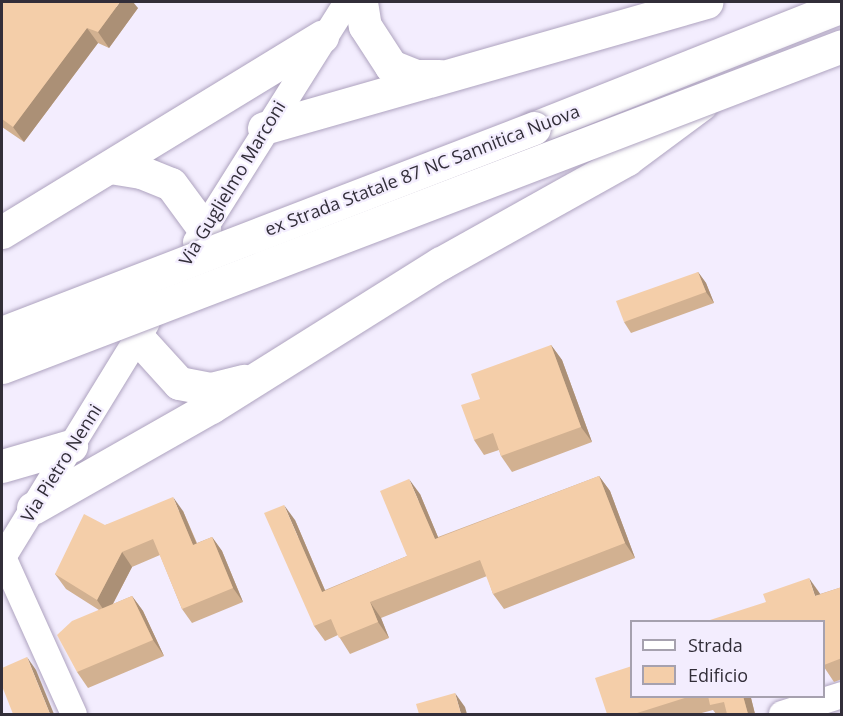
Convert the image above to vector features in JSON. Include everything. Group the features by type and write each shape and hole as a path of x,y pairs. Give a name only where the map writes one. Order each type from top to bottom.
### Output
{"highway":[{"path":"361,2 365,26 378,52 391,66 416,76 456,75"},
{"path":"264,128 706,2"},
{"name":"ex Strada Statale 87 NC Sannitica Nuova","path":"2,333 842,6"},
{"path":"2,232 322,37"},
{"name":"ex Strada Statale 87 NC Sannitica Nuova","path":"2,367 842,46"},
{"path":"33,508 257,378 441,263 627,159 715,94"},
{"path":"110,167 141,172 171,184 204,229"},
{"path":"138,338 179,383 211,389 257,378"},
{"path":"2,466 71,446"}],"street":[{"name":"Via Guglielmo Marconi","path":"121,367 264,128 347,2"},
{"name":"Via Pietro Nenni","path":"2,558 121,367"},
{"path":"2,558 74,714"},
{"path":"782,714 842,695"}],"building":[{"path":"2,2 120,2 98,32 87,28 13,127 2,119"},
{"path":"698,272 706,292 624,322 616,301"},
{"path":"551,345 581,427 501,456 493,433 474,440 461,405 480,399 471,374"},
{"path":"599,476 625,543 493,594 480,560 370,602 378,622 339,638 331,619 314,626 264,513 284,505 322,592 407,556 380,491 409,479 435,539"},
{"path":"173,497 193,545 212,537 233,588 182,609 153,539 122,552 97,600 55,574 84,514 105,525"},
{"path":"809,578 815,596 842,587 842,658 825,665 825,620 710,620 766,602 763,594"},
{"path":"132,596 153,640 77,672 57,635 72,621"},
{"path":"27,657 50,714 13,714 2,686 2,668"},
{"path":"630,667 630,698 685,698 634,714 607,714 595,678"},
{"path":"455,693 461,714 419,714 416,704"},
{"path":"708,698 744,698 748,714 727,714 724,702 710,705"}]}
